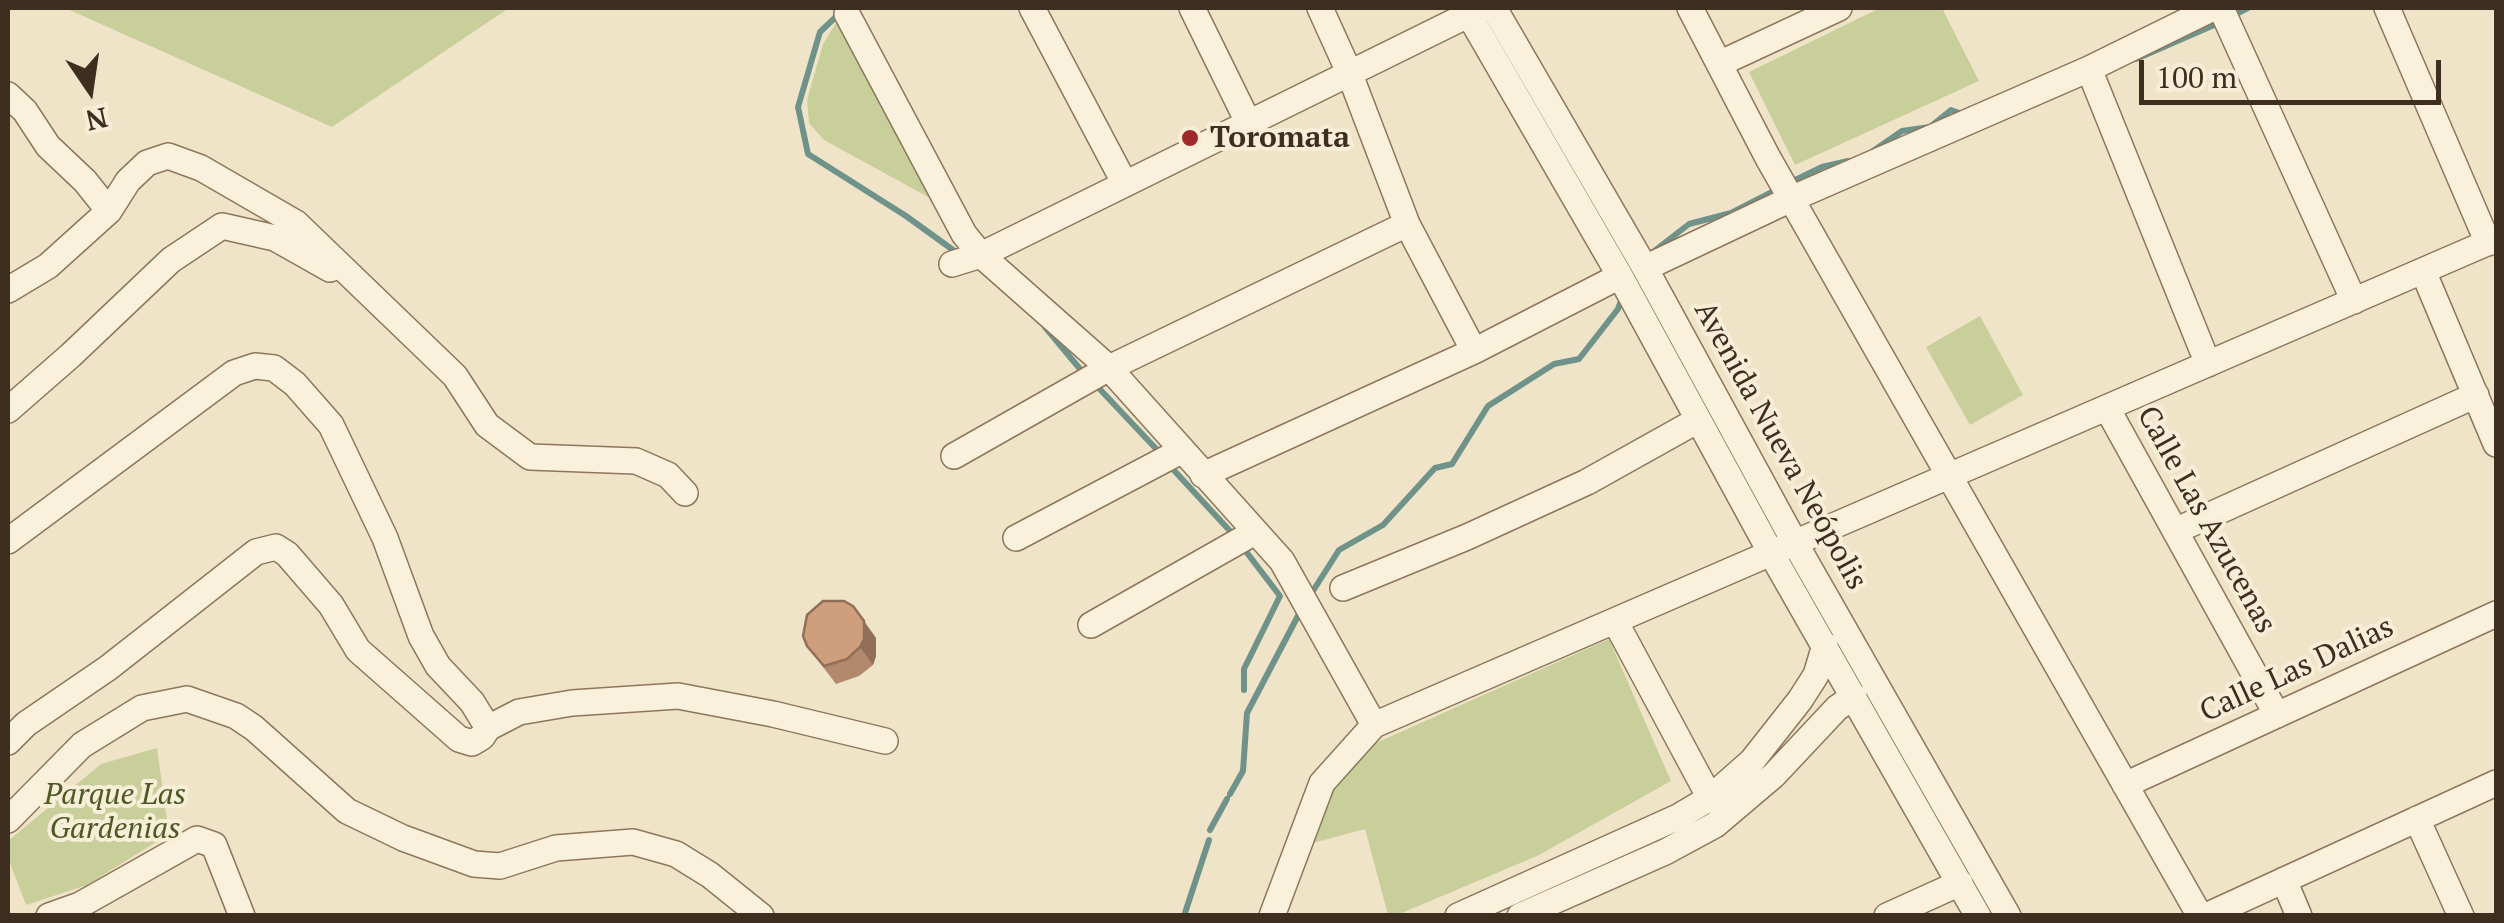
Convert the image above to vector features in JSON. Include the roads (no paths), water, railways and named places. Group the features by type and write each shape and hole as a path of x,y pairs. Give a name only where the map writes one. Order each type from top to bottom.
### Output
{"street":[{"path":"1032,8 1125,184"},
{"path":"1192,8 1248,122"},
{"path":"1320,8 1350,72 1407,224 1474,352"},
{"name":"Avenida Nueva Neópolis","path":"1494,8 1632,272 1698,420 1978,916"},
{"path":"1690,8 1791,199 2203,916 2496,783"},
{"path":"1720,64 1839,8"},
{"path":"1202,475 1474,352 1632,272 2088,69 2213,8"},
{"path":"2221,8 2354,301"},
{"path":"1272,916 1322,783 1374,726 2492,241 2387,8"},
{"path":"952,264 982,255 1471,10"},
{"name":"Avenida Nueva Neópolis","path":"1471,10 1795,543 2008,916"},
{"path":"847,14 964,234 982,255 1109,368 1282,561 1374,726"},
{"path":"2088,69 2208,364"},
{"path":"8,95 25,111 48,146 85,181 109,211"},
{"path":"8,290 48,266 109,211 146,163 168,156 201,168 296,222 454,376 487,425 530,458 636,461 668,475 685,493"},
{"path":"954,456 1109,368 1407,224"},
{"path":"8,410 171,260 222,226 275,238 356,284"},
{"path":"2423,271 2496,444"},
{"path":"8,540 234,373 255,366 274,368 332,425 385,538 421,636 438,666 472,702 488,728"},
{"path":"2175,531 2476,395"},
{"name":"Calle Las Azucenas","path":"2107,408 2277,715"},
{"path":"1343,588 1586,482 1698,420"},
{"path":"1016,538 1182,451"},
{"path":"1092,625 1255,532"},
{"path":"8,742 26,724 108,668 256,552 276,547 287,554 331,605 358,650 459,739 472,742 488,728 519,712 678,696 885,741"},
{"name":"Calle Las Dalias","path":"2125,785 2496,614"},
{"path":"1616,620 1710,798"},
{"path":"1458,916 1678,818 1710,798 1752,761 1800,700 1816,675 1825,645"},
{"path":"1520,916 1665,852 1716,825 1774,775 1837,708 1854,696"},
{"path":"8,820 82,745 142,708 187,699 236,716 347,811 403,838 474,864 500,866 556,848 633,842 676,854 762,916"},
{"path":"2417,820 2460,916"},
{"path":"49,916 80,904 196,838 214,845 242,916"},
{"path":"2284,880 2299,916"},
{"path":"1887,916 1960,883"}],"waterway":[{"path":"2232,16 2248,8"},
{"path":"841,12 820,32 798,107 808,154 960,255"},
{"path":"2136,59 2221,22"},
{"path":"1873,151 1902,131 1930,127 1951,110 1962,114"},
{"path":"1789,183 1822,167 1848,161"},
{"path":"1653,252 1689,224 1731,213 1778,189"},
{"path":"1311,594 1339,550 1383,525 1435,468 1452,464 1488,406 1554,364 1579,359 1618,309 1622,298"},
{"path":"1045,327 1085,375"},
{"path":"1094,383 1160,453"},
{"path":"1170,466 1230,531"},
{"path":"1241,545 1280,596 1244,669 1244,690"},
{"path":"1230,794 1243,771 1247,713 1300,612"},
{"path":"1210,830 1227,799"},
{"path":"1184,916 1209,840"}],"place":[{"name":"Toromata","path":"1190,138"}],"park label":[{"name":"Parque Las Gardenias","path":"115,812"}]}
